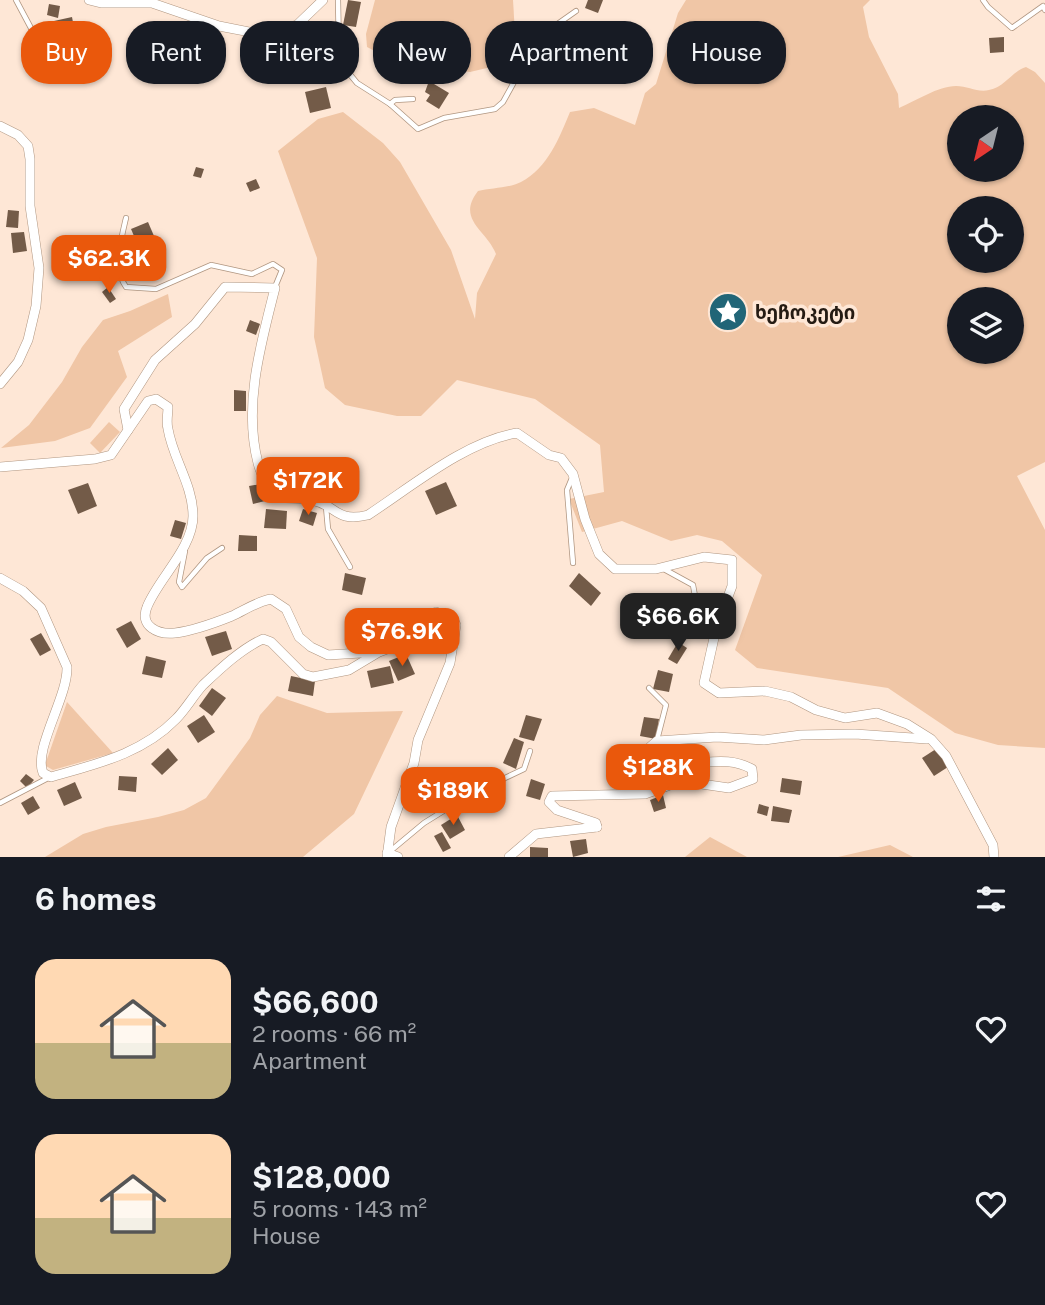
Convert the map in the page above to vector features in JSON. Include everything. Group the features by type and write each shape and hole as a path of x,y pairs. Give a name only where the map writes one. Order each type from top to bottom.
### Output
{"street":[{"path":"89,0 101,3 152,3 219,26 265,35 297,24 323,0"},
{"path":"0,126 18,135 28,146 30,206 39,268 36,306 28,340 18,362 0,384"},
{"path":"128,430 124,409 155,360 195,324 225,287 275,288 254,388 252,427 258,464 273,498 313,500 340,516 353,518 368,515 454,459 499,436 517,433 550,455 561,458 573,474 585,519 599,554 615,569 661,567 704,557 732,559 732,586 716,629 704,683 719,693 765,691 791,696 816,710 845,718 877,713 907,724 931,739 946,756 993,845 994,857"},
{"path":"0,467 95,459 111,455 148,401 156,399 168,407 168,429 186,477 193,518 184,547 146,607 147,625 155,630 173,633 230,616 257,602 271,599 286,609 299,637 311,648 328,655 379,652"},
{"path":"0,578 23,591 41,608 67,667 67,678 47,737 41,767 43,773 51,777 113,760 146,744 176,720 203,686 250,645 262,639 271,642 303,674 313,677 349,670 379,652 408,641 436,612 454,621 456,625 450,663 418,740 414,763 391,827 387,855 398,857"},
{"path":"509,857 536,834 597,827 596,823 557,810 549,802 552,796 645,794 681,781 729,788 753,779 752,769 740,762 718,760 689,763 652,759 650,747 657,741 717,737 764,740 801,735 855,734 931,739"}],"lane":[{"path":"16,0 27,21"},
{"path":"338,0 339,51 343,66 357,83 390,104 418,129 444,118 495,109 503,102 539,37 576,11"},
{"path":"983,0 1012,27 1043,6 1045,10"},
{"path":"390,104 395,100 413,99"},
{"path":"126,218 120,252 120,278 126,287 156,289 211,265 252,274 273,264 282,271 275,288"},
{"path":"573,474 567,490 573,564"},
{"path":"326,507 328,529 350,566"},
{"path":"184,547 179,582 182,587 207,558 222,548"},
{"path":"661,567 693,585 695,596 681,635"},
{"path":"649,688 666,705 657,741"},
{"path":"387,855 424,822 524,769 530,751"},
{"path":"0,803 51,777"}],"shaded area":[{"path":"375,0 513,0 514,21 485,21 485,68 471,72 471,21 373,21 373,50 367,47 366,34"},
{"path":"686,0 870,0 863,7 869,37 898,94 899,108 949,87 960,86 981,91 995,88 1026,67 1045,83 1045,462 1017,476 1045,530 1045,748 998,745 955,733 888,688 757,668 735,650 762,575 722,541 697,535 671,541 622,521 582,532 569,499 604,492 600,445 535,399 457,380 421,416 397,416 345,405 325,388 314,337 317,258 278,151 318,119 343,112 383,143 400,162 451,250 475,319 477,293 496,254 471,217 472,201 478,191 511,186 538,169 552,152 570,112 594,108 635,125 645,93 656,84 667,48 667,84 786,84 786,21 676,21"},
{"path":"168,294 172,317 118,351 127,377 90,428 55,441 1,448 29,425 62,382 82,347 103,320"},
{"path":"109,422 120,432 100,453 90,443"},
{"path":"277,696 327,713 403,711 354,814 303,857 45,857 83,834 184,810 206,798 250,738 260,715"},
{"path":"67,702 113,753 53,770 46,766 46,762"},
{"path":"710,837 747,857 685,857"},
{"path":"890,845 913,857 838,857"}],"building":[{"path":"348,0 361,2 357,21 344,21"},
{"path":"588,0 603,0 598,13 585,8"},
{"path":"49,4 60,6 58,18 47,15"},
{"path":"72,17 73,21 54,21"},
{"path":"1004,37 1004,52 990,53 989,38"},
{"path":"428,84 434,84 449,93 439,109 426,101 430,95 425,92"},
{"path":"326,87 331,108 310,113 305,92"},
{"path":"196,167 204,169 201,178 193,176"},
{"path":"256,179 260,188 250,192 246,183"},
{"path":"8,210 19,211 18,228 6,227"},
{"path":"148,222 157,243 140,250 131,229"},
{"path":"24,232 27,251 13,253 11,233"},
{"path":"108,287 116,299 110,303 102,292"},
{"path":"250,320 260,324 256,335 246,331"},
{"path":"234,390 246,391 246,411 234,411"},
{"path":"446,482 457,506 436,515 425,491"},
{"path":"88,483 97,506 78,514 68,490"},
{"path":"261,484 265,501 253,504 249,486"},
{"path":"266,509 287,511 286,529 264,528"},
{"path":"303,509 317,513 313,526 299,521"},
{"path":"175,520 186,523 181,539 170,536"},
{"path":"239,535 257,536 257,551 238,551"},
{"path":"345,573 366,578 362,595 342,590"},
{"path":"579,573 601,593 591,606 569,586"},
{"path":"131,621 141,639 127,648 116,629"},
{"path":"226,631 232,649 212,656 205,637"},
{"path":"41,633 51,650 40,656 30,639"},
{"path":"678,642 687,648 677,664 668,659"},
{"path":"406,654 415,674 398,681 389,661"},
{"path":"146,656 166,661 162,678 142,674"},
{"path":"390,666 394,683 371,688 367,671"},
{"path":"658,670 673,674 669,692 653,689"},
{"path":"291,676 315,681 313,696 288,691"},
{"path":"212,688 226,698 212,716 199,706"},
{"path":"204,715 215,732 198,743 187,726"},
{"path":"526,715 542,719 534,741 519,737"},
{"path":"644,717 659,719 656,739 640,736"},
{"path":"514,738 524,742 516,769 503,763"},
{"path":"168,748 178,760 162,775 151,764"},
{"path":"936,749 948,767 934,776 922,758"},
{"path":"461,772 476,777 469,795 454,790"},
{"path":"26,774 34,780 27,788 20,781"},
{"path":"119,776 137,777 136,792 118,790"},
{"path":"782,778 802,781 800,795 780,792"},
{"path":"531,779 545,784 540,800 526,796"},
{"path":"75,782 82,798 64,806 57,790"},
{"path":"663,795 666,808 654,812 650,800"},
{"path":"33,796 40,808 28,815 21,803"},
{"path":"759,804 769,807 767,816 757,813"},
{"path":"773,806 792,810 789,823 771,821"},
{"path":"457,815 465,830 450,839 441,825"},
{"path":"442,832 451,848 443,852 434,836"},
{"path":"586,839 588,853 573,857 570,841"},
{"path":"530,847 548,848 548,857 530,857"}],"place":[{"name":"ხეჩოკეტი","path":"728,312"}]}
